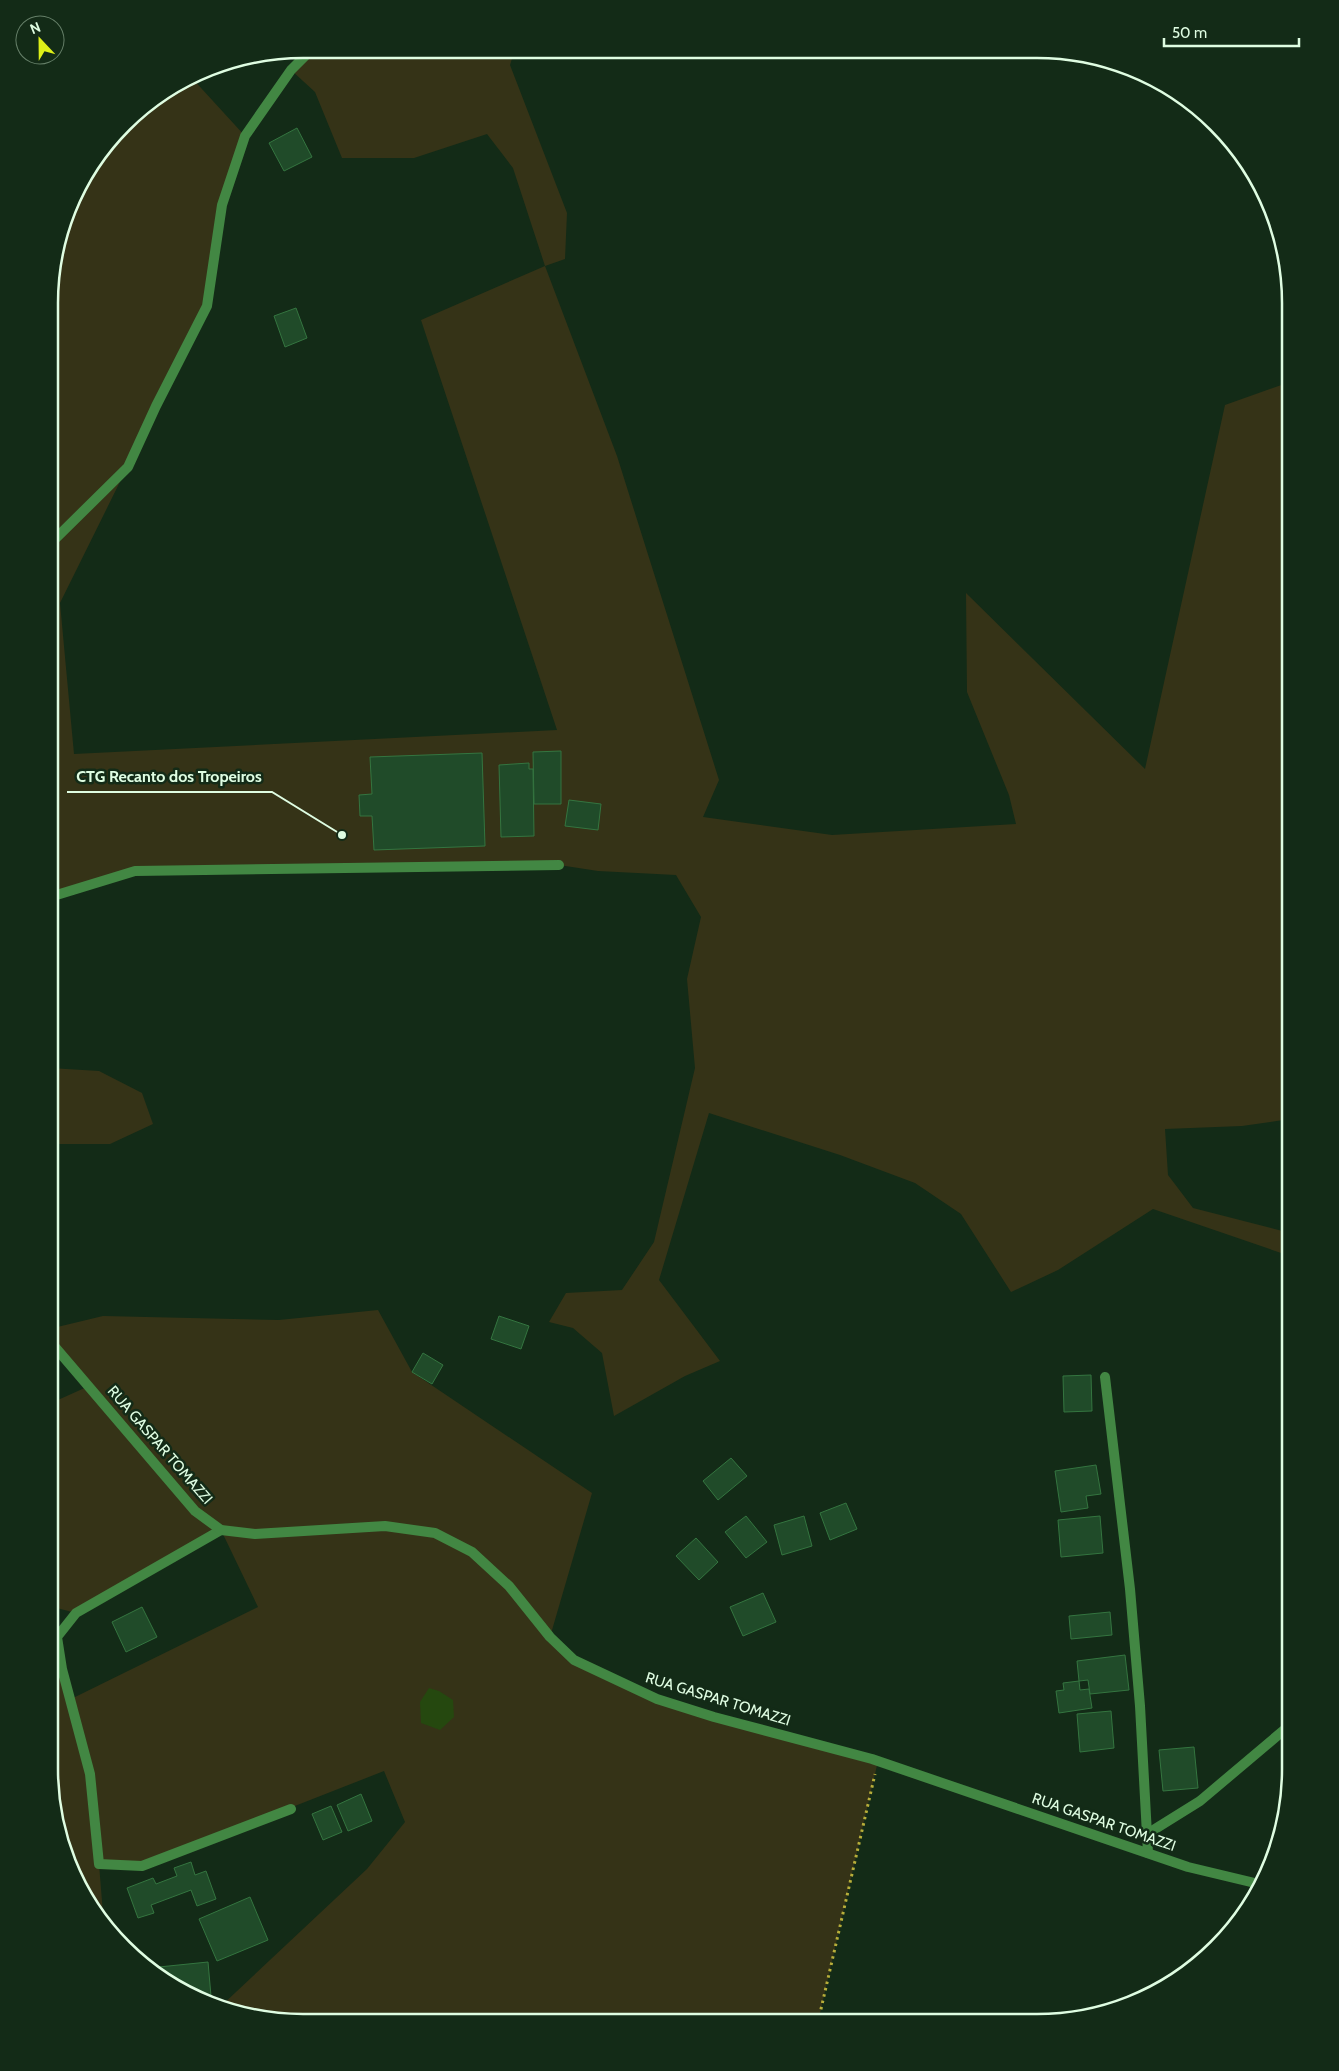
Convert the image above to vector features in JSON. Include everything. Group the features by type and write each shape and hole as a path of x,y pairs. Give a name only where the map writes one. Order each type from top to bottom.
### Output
{"street":[{"path":"58,536 128,468 156,406 207,306 222,205 246,136 291,70 303,58"},
{"path":"58,895 135,871 559,865"},
{"name":"RUA GASPAR TOMAZZI","path":"58,1351 195,1511 221,1530 255,1534 386,1526 435,1533 472,1552 509,1586 550,1637 574,1660 596,1672 657,1699 878,1761 1188,1867 1253,1883"},
{"path":"1105,1377 1130,1589 1140,1706 1148,1853"},
{"path":"58,1631 76,1613 221,1530"},
{"path":"58,1654 90,1774 98,1864 142,1866 291,1809"},
{"path":"1147,1834 1200,1801 1282,1731"}],"path":[{"path":"820,2014 878,1761"}],"shaded area":[{"path":"303,58 512,58 510,65 567,213 565,259 545,266 513,168 487,134 414,158 342,158 315,92 291,70"},
{"path":"196,82 245,136 222,205 207,306 60,603 74,754 557,730 421,320 545,266 617,456 719,780 703,817 832,835 1016,824 1009,795 967,692 966,593 1145,769 1225,405 1282,385 1282,1120 1242,1126 1165,1129 1168,1175 1193,1208 1282,1231 1282,1253 1153,1209 1058,1270 1011,1292 961,1214 915,1183 840,1155 709,1113 659,1280 720,1361 685,1376 614,1416 602,1353 573,1328 549,1322 566,1293 622,1290 654,1242 695,1068 687,979 701,917 676,875 598,871 559,865 135,871 58,895 58,286 62,255 70,224 90,180 108,153 129,129 153,108"},
{"path":"58,1068 99,1071 142,1093 153,1124 110,1144 58,1144"},
{"path":"378,1310 412,1372 592,1493 550,1637 574,1660 657,1699 878,1761 820,2014 302,2014 255,2009 226,2001 367,1869 405,1822 384,1771 142,1866 99,1864 103,1910 90,1891 76,1862 62,1816 58,1785 58,1641 71,1699 258,1607 221,1530 76,1613 58,1608 58,1400 89,1386 58,1350 58,1327 103,1316 279,1320"},
{"path":"429,1688 439,1691 453,1700 454,1717 440,1730 421,1723 420,1702"}],"building":[{"path":"297,128 312,157 284,171 269,143"},
{"path":"296,308 307,338 285,347 274,316"},
{"path":"561,751 561,804 534,804 533,752"},
{"path":"482,753 485,846 374,850 372,816 360,816 359,795 372,794 370,757"},
{"path":"529,763 529,769 533,769 534,836 501,837 499,765"},
{"path":"569,800 601,804 598,830 565,826"},
{"path":"499,1316 529,1326 521,1349 491,1339"},
{"path":"423,1353 443,1365 432,1384 412,1372"},
{"path":"1091,1375 1092,1411 1064,1412 1063,1376"},
{"path":"731,1458 747,1476 718,1500 703,1481"},
{"path":"1096,1465 1101,1494 1086,1496 1088,1508 1061,1512 1055,1471"},
{"path":"846,1503 857,1529 830,1540 820,1513"},
{"path":"746,1516 767,1542 746,1558 725,1532"},
{"path":"804,1516 812,1546 782,1555 774,1525"},
{"path":"1100,1516 1103,1553 1061,1557 1058,1520"},
{"path":"696,1538 718,1562 699,1580 676,1556"},
{"path":"763,1593 776,1622 743,1636 730,1607"},
{"path":"142,1607 157,1637 126,1652 112,1622"},
{"path":"1110,1612 1112,1635 1071,1639 1069,1616"},
{"path":"1125,1655 1129,1690 1090,1694 1088,1680 1079,1681 1077,1661"},
{"path":"1079,1681 1080,1690 1089,1689 1092,1708 1059,1713 1056,1691 1064,1690 1063,1683"},
{"path":"1111,1711 1114,1748 1080,1752 1077,1714"},
{"path":"1194,1747 1198,1788 1163,1791 1159,1750"},
{"path":"361,1794 372,1821 348,1831 337,1805"},
{"path":"331,1806 342,1832 323,1840 312,1814"},
{"path":"191,1862 195,1875 206,1871 216,1899 197,1906 191,1890 151,1905 154,1913 138,1918 127,1888 153,1878 156,1884 177,1876 174,1868"},
{"path":"250,1897 268,1940 217,1961 199,1919"},
{"path":"208,1962 211,1996 180,1981 159,1967"}],"place":[{"name":"CTG Recanto dos Tropeiros","path":"342,835"}]}
